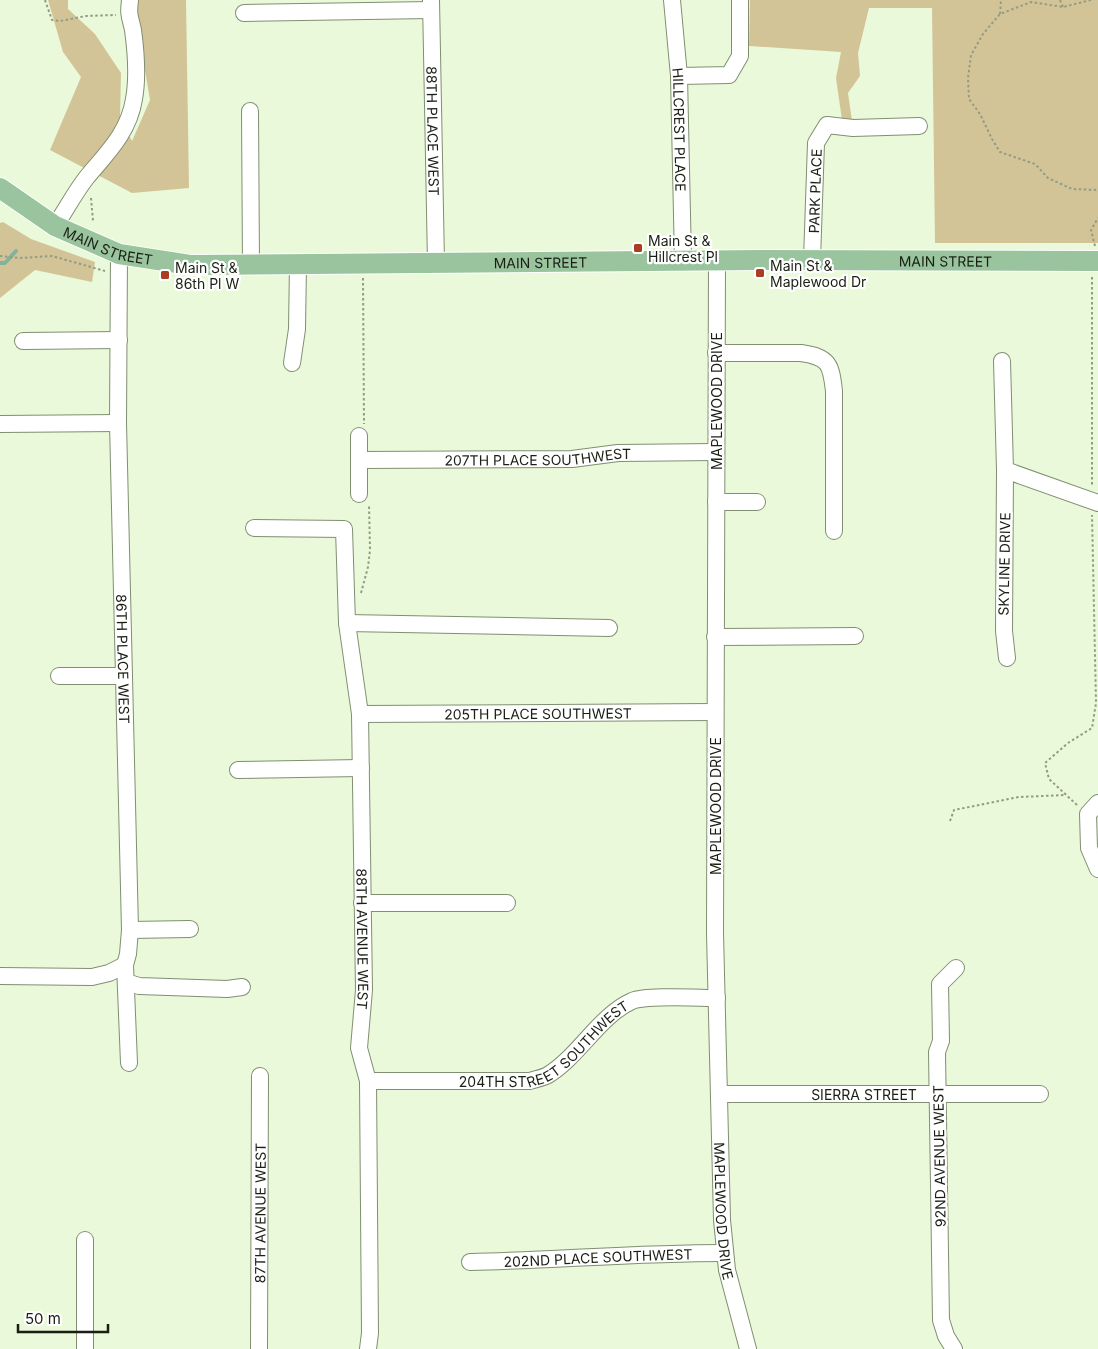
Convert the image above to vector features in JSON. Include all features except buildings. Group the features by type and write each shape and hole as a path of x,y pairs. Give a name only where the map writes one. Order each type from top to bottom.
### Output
{"main road":[{"name":"MAIN STREET","path":"0,188 56,226 119,254 190,265 716,260 1096,263"}],"street":[{"name":"HILLCREST PLACE","path":"672,0 679,76 682,261"},
{"path":"679,76 729,75 740,56 740,0"},
{"path":"244,13 304,6 431,5"},
{"name":"88TH PLACE WEST","path":"431,5 436,263"},
{"path":"56,226 86,178 115,145 134,100 136,68 129,7"},
{"path":"250,111 251,265"},
{"name":"PARK PLACE","path":"812,260 816,143 827,125 853,128 919,126"},
{"name":"86TH PLACE WEST","path":"119,254 118,423 130,930 125,965 129,1063"},
{"name":"MAPLEWOOD DRIVE","path":"716,260 715,712 717,998 722,1220 724,1253 734,1300 748,1349"},
{"path":"292,363 297,329 298,264"},
{"path":"23,341 119,340"},
{"path":"716,353 801,353 814,355 826,360 832,373 834,391 834,530"},
{"name":"SKYLINE DRIVE","path":"1002,361 1005,470 1004,632 1006,658"},
{"path":"0,424 118,423"},
{"path":"363,433 359,460 364,498"},
{"name":"207TH PLACE SOUTHWEST","path":"359,460 572,459 618,453 716,452"},
{"path":"1005,470 1095,502"},
{"path":"716,502 757,502"},
{"name":"88TH AVENUE WEST","path":"254,528 344,529 347,623 360,714 364,990 359,1048 368,1081 370,1333 368,1349"},
{"path":"347,623 609,628"},
{"path":"715,637 855,636"},
{"path":"59,676 124,676"},
{"name":"205TH PLACE SOUTHWEST","path":"360,714 715,712"},
{"path":"238,770 361,768"},
{"path":"1093,809 1089,848 1098,869"},
{"path":"362,903 507,903"},
{"path":"130,930 190,929"},
{"path":"0,976 92,977 109,973 125,965"},
{"name":"92ND AVENUE WEST","path":"954,1349 946,1336 941,1320 937,1052 941,1041 940,984 956,968"},
{"path":"126,982 139,986 227,989 242,987"},
{"name":"204TH STREET SOUTHWEST","path":"368,1081 530,1080 547,1075 567,1059 616,1011 633,1001 717,998"},
{"name":"87TH AVENUE WEST","path":"259,1349 260,1076"},
{"name":"SIERRA STREET","path":"719,1094 1040,1094"},
{"path":"85,1240 85,1349"},
{"name":"202ND PLACE SOUTHWEST","path":"470,1262 665,1253 724,1253"}],"path":[{"path":"46,0 52,20 60,21 129,7"},
{"path":"1000,14 1001,0"},
{"path":"1060,0 1063,7"},
{"path":"1091,0 1063,7 1031,2 1000,14 983,34 971,54 968,78 969,99 980,114 1000,152 1035,164 1048,178 1072,189 1098,190"},
{"path":"86,178 90,192 93,221"},
{"path":"1093,809 1066,795 1049,779 1045,763 1068,743 1092,728 1096,703 1096,263 1091,230 1098,218"},
{"path":"0,256 20,258 52,256 103,271"},
{"path":"75,262 77,258"},
{"path":"363,278 363,433"},
{"path":"359,599 368,566 370,550 364,498"},
{"path":"950,821 954,810 984,803 1019,797 1066,795"}],"shaded area":[{"path":"48,0 68,0 68,9 95,34 121,73 120,117 132,141 150,100 134,5 135,0 186,0 189,188 132,193 50,150 81,77 63,52"},
{"path":"750,0 1098,0 1098,243 935,243 932,8 869,8 858,53 860,76 848,93 852,121 842,120 836,78 841,52 749,46"},
{"path":"3,222 31,239 95,262 92,282 35,270 0,298 0,223"}],"waterway":[{"path":"0,263 5,263 16,251"}],"place":[{"name":"Main St & Hillcrest Pl","path":"638,248"},
{"name":"Main St & Maplewood Dr","path":"760,273"},
{"name":"Main St & 86th Pl W","path":"165,275"}]}
